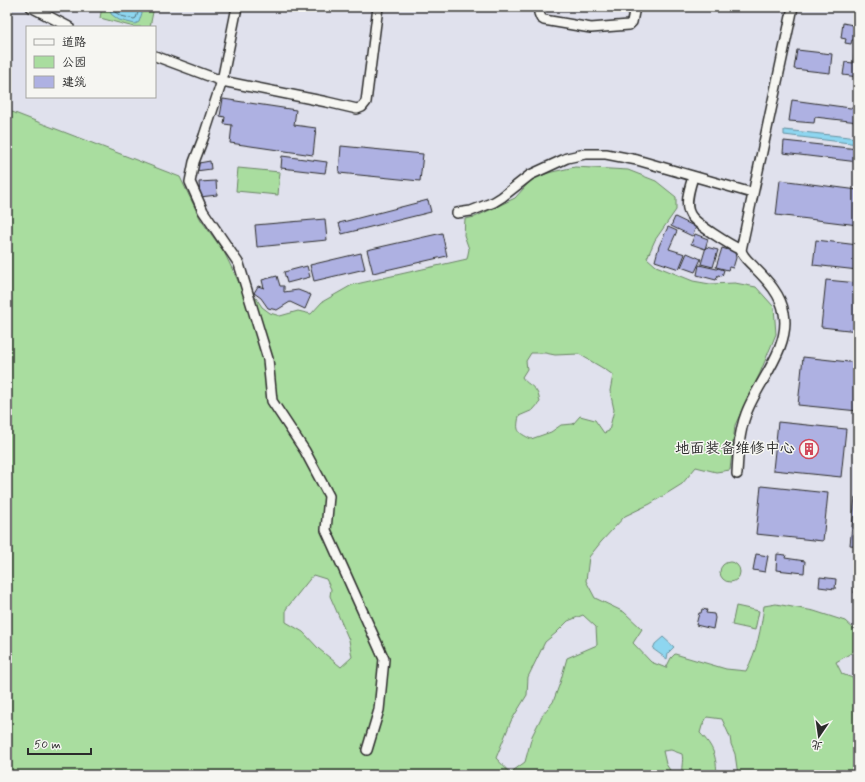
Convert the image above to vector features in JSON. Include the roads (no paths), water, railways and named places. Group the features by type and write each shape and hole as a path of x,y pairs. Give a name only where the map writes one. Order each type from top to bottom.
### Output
{"street":[{"path":"30,7 67,26"},
{"path":"237,7 222,81 194,162 190,182 203,212 239,264 268,360 272,401 305,450 329,496 326,530 384,659 379,710 367,750"},
{"path":"156,56 222,81 327,102 357,110 366,102 378,7"},
{"path":"540,7 539,14 544,20 591,28 629,25 632,22 635,7"},
{"path":"737,474 742,424 749,406 767,376 783,337 785,316 783,305 766,279 742,256 741,250 793,7"},
{"path":"457,213 471,211 494,202 530,175 567,158 585,154 606,154 637,160 752,193"},
{"path":"693,177 689,190 688,207 690,215 696,221 726,242 741,250"}],"water":[{"path":"110,7 144,7 139,22 135,24 119,20 111,14"},
{"path":"784,130 858,138 858,144 784,135"},
{"path":"663,637 674,647 668,653 667,659 653,649 655,644"}],"place":[{"name":"地面装备维修中心","path":"809,449"}]}
